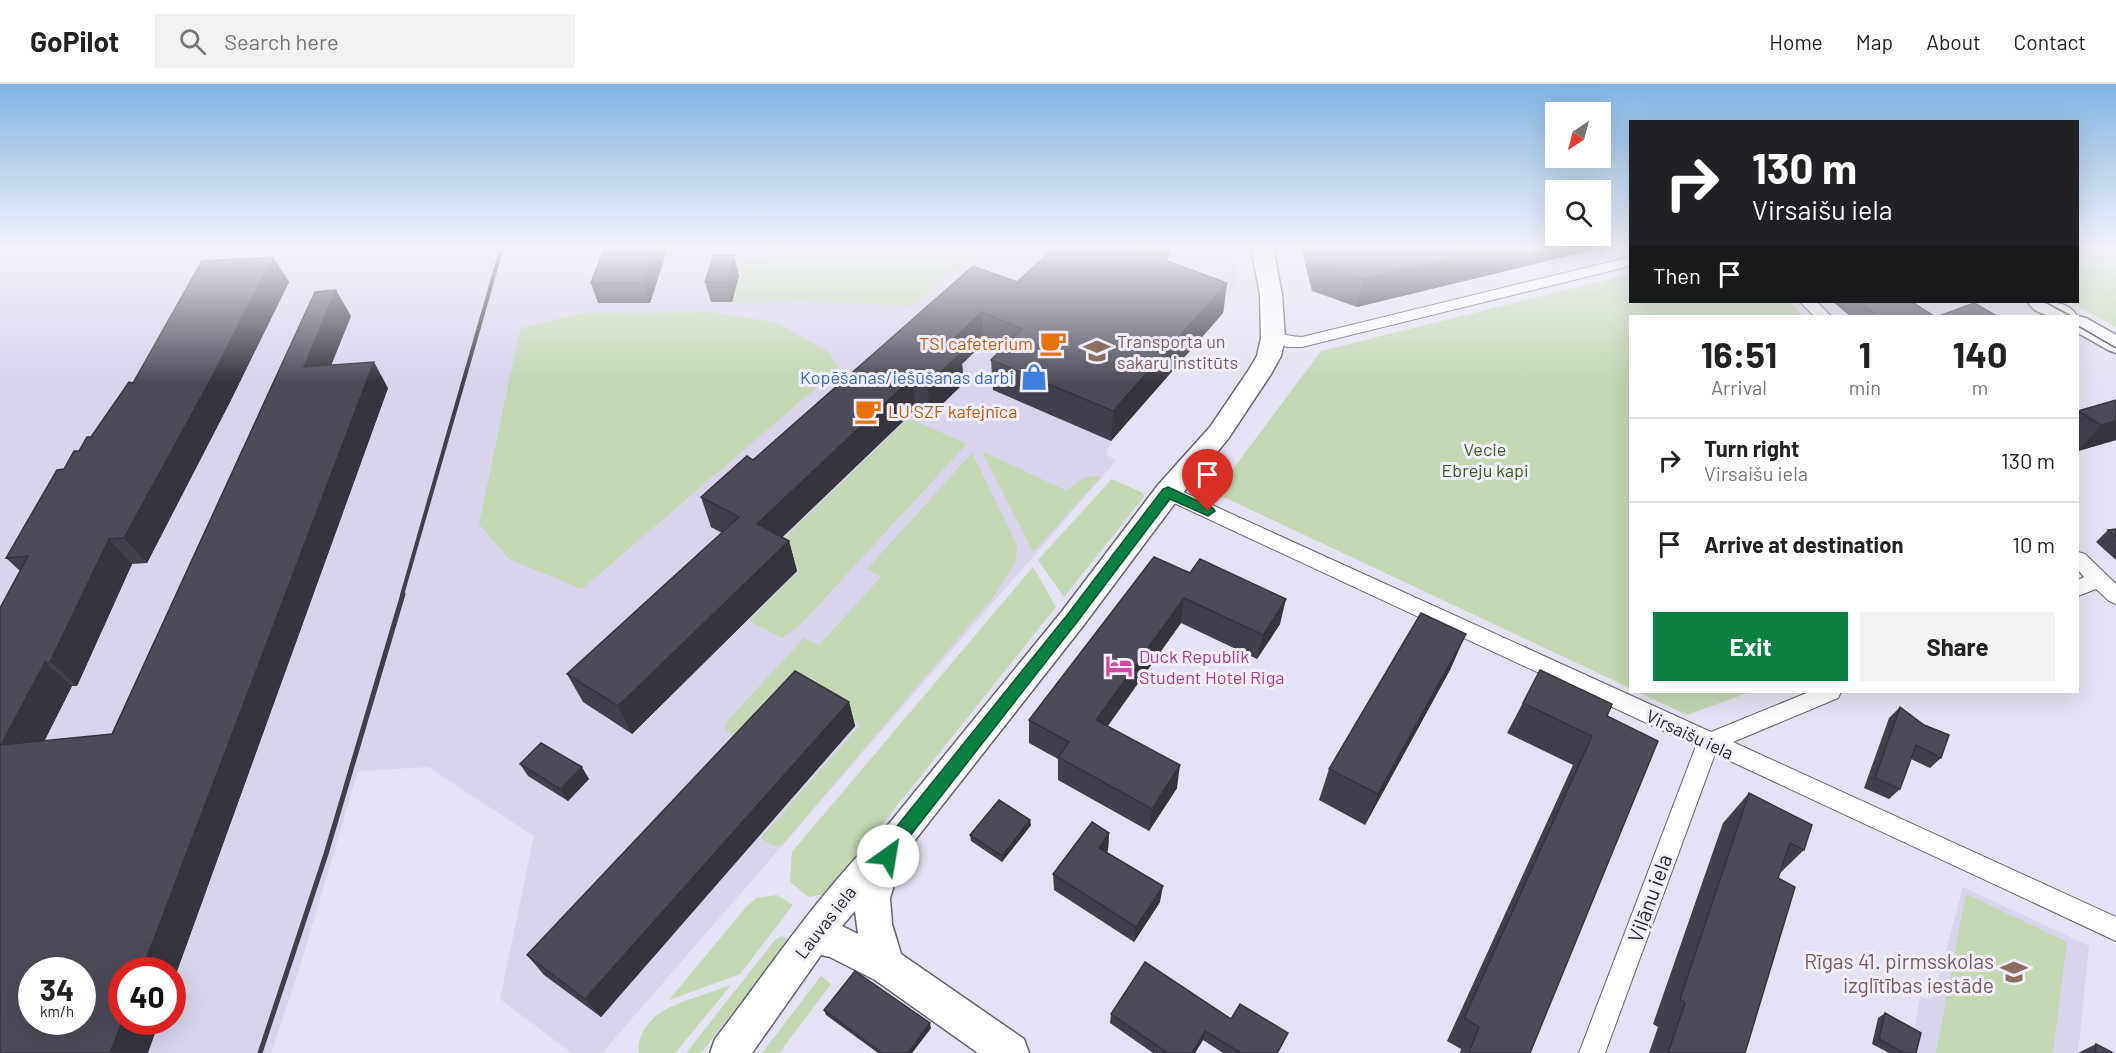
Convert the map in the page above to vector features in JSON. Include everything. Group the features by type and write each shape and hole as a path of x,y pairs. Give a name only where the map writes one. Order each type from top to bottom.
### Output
{"street":[{"path":"1270,292 1273,338 1288,342 1302,342 1506,292"},
{"path":"1809,303 1822,315"},
{"path":"2041,303 2064,315"},
{"path":"2079,324 2116,345"},
{"name":"Lauvas iela","path":"729,1053 758,1016 782,977 872,861 900,836 1066,626 1168,492 1219,433 1246,395 1269,356 1273,338"},
{"name":"Virsaišu iela","path":"1168,492 1708,743 2116,929"},
{"path":"2079,560 2116,596"},
{"path":"2079,588 2099,579"},
{"path":"1708,743 1829,693"},
{"name":"Viļānu iela","path":"1592,1053 1708,743"},
{"path":"888,967 877,941 871,914 876,877 900,836"},
{"path":"814,936 837,941 862,956 888,967 1010,1053"}],"shaded area":[{"path":"0,292 1231,292 1223,313 1111,441 1106,454 1116,461 602,1053 572,1053 500,999 534,836 428,767 358,771 296,979 271,1053 0,1053"},
{"name":"Rīgas 41. pirmsskolas izglītības iestāde","path":"1963,887 2089,946 2078,1053 1910,1053 1920,997 1933,999"}],"green space":[{"path":"735,292 928,292 913,306 801,301 732,302"},
{"name":"Vecie Ebreju kapi","path":"1557,292 1629,292 1629,303 1789,303 1803,315 1629,315 1629,688 1215,493 1321,351"},
{"path":"2079,292 2116,292 2116,327 2072,303 2079,303"},
{"path":"712,312 775,322 829,352 838,369 582,589 509,559 479,524 520,329 582,313"},
{"path":"908,418 965,443 964,447 800,625 782,638 749,621 800,570 769,553"},
{"path":"982,451 1067,491 1082,479 1101,477 1033,552"},
{"path":"972,453 1017,545 1016,561 993,597 783,844 773,846 761,838 860,725 801,692 750,748 725,729 728,720 804,638 819,645 881,577 867,569"},
{"path":"1112,479 1143,493 1144,497 1064,597 1038,560"},
{"path":"1033,567 1056,607 840,877 823,894 809,897 790,882 792,852"},
{"path":"1640,693 1747,693 1687,715"},
{"name":"Rīgas 41. pirmsskolas izglītības iestāde","path":"1966,894 2067,942 2053,1053 1936,1053"},
{"path":"777,895 793,905 740,974 669,1000 747,906 757,898"},
{"path":"781,936 787,938 786,944 701,1053 686,1053 775,940"},
{"path":"821,976 831,984 779,1053 762,1053"},
{"path":"731,985 675,1053 639,1053 641,1036 655,1016 674,1005"}],"building":[{"path":"184,292 255,292 212,377 124,538 109,539 50,662 45,662 1,745 112,734 315,292 335,292 304,367 374,362 147,957 108,957 108,1035 117,1035 110,1053 0,1053 0,608 28,556 6,558 57,470 64,469 74,451 79,451 87,437 91,437 129,382 133,383"},
{"path":"943,292 1219,292 1113,411 991,360 1022,329 982,312 946,346 961,353 927,385 912,378 757,524 789,541 618,706 567,674 739,517 701,497 747,456 753,460"},
{"path":"1861,303 1914,303 1932,315 1876,315"},
{"path":"1974,303 1995,315 1942,315"},
{"path":"2116,400 2116,421 2101,425 2079,411"},
{"path":"2116,529 2116,537 2108,530"},
{"path":"1154,557 1190,573 1200,559 1286,599 1263,635 1184,598 1096,720 1180,765 1152,809 1058,757 1069,742 1029,720"},
{"path":"1421,613 1466,634 1378,794 1329,769"},
{"path":"1540,670 1612,704 1607,716 1658,741 1530,1053 1469,1053 1479,1027 1464,1018 1592,736 1523,703"},
{"path":"795,671 849,702 585,999 527,955"},
{"path":"1900,707 1924,725 1949,735 1941,758 1916,745 1900,789 1875,778"},
{"path":"541,743 582,767 560,789 520,764"},
{"path":"1749,793 1812,825 1804,850 1790,843 1778,878 1795,887 1745,1053 1668,1053 1685,1003 1680,999"},
{"path":"999,800 1030,820 1002,856 970,835"},
{"path":"1092,822 1109,833 1099,848 1163,886 1136,927 1053,874"},
{"path":"1145,962 1231,1019 1240,1004 1288,1033 1277,1053 1241,1053 1205,1031 1192,1053 1168,1053 1111,1014"},
{"path":"855,971 930,1023 908,1053 882,1053 824,1010"},
{"path":"1885,1013 1921,1033 1916,1053 1904,1053 1879,1039"},
{"path":"2096,1044 2113,1053 2095,1053"}],"tram line":[{"path":"2047,303 2069,315"},
{"path":"2079,327 2116,348"}],"railway":[{"path":"402,595 489,292"},
{"path":"260,1053 326,854 403,594"}],"place":[{"name":"TSI cafeterium","path":"1053,343"},
{"name":"Transporta un sakaru institūts","path":"1097,351"},
{"name":"Kopēšanas/iešūšanas darbi","path":"1034,377"},
{"name":"LU SZF kafejnīca","path":"868,411"},
{"name":"Duck Republik Student Hotel Riga","path":"1119,666"},
{"name":"Rīgas 41. pirmsskolas izglītības iestāde","path":"2014,972"}],"route":[{"path":"888,856 900,836 1168,492 1208,511"}]}
